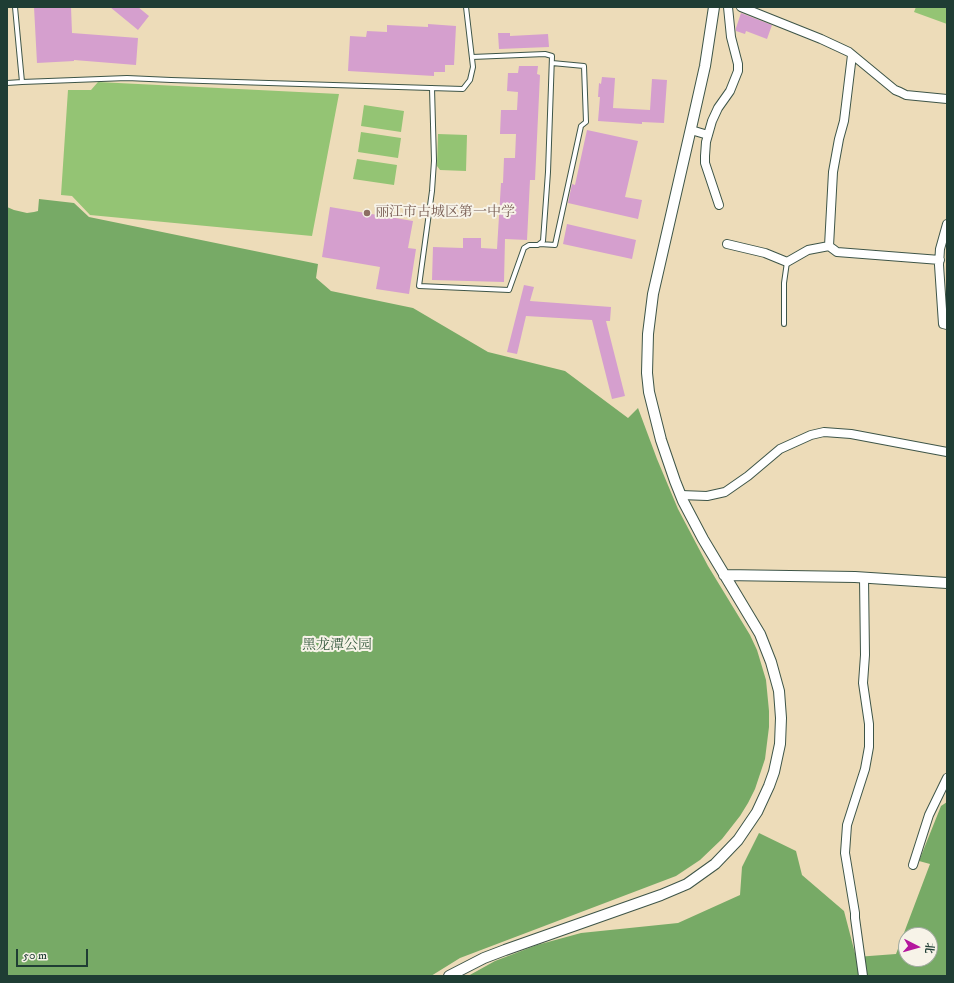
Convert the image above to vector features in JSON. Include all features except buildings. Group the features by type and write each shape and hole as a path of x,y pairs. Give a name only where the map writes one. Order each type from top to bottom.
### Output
{"street":[{"path":"719,205 705,163 708,135 712,121 718,108 730,91 738,71 738,64 731,37 728,7"},
{"path":"741,7 821,39 852,55 895,90 906,95 947,99"},
{"path":"450,976 484,958 661,896 688,884 702,875 727,853 748,827 764,799 774,772 780,744 780,704 776,676 760,634 696,527 681,495 661,440 649,392 647,353 653,294 705,66 713,10"},
{"path":"829,246 833,172 844,121 852,55"},
{"path":"691,130 708,135"},
{"path":"947,224 940,249 943,324 947,325"},
{"path":"727,244 765,253 787,262 808,250 829,246 837,252 940,260"},
{"path":"681,495 707,496 725,492 748,476 780,449 811,435 824,432 851,434 947,452"},
{"path":"724,575 864,578 947,583"},
{"path":"864,578 865,655 863,683 869,724 869,747 865,769 846,825 845,853 864,976"},
{"path":"913,865 929,815 947,778"}],"lane":[{"path":"15,7 22,82"},
{"path":"7,83 127,78 463,89 472,76 473,67 466,7"},
{"path":"472,58 545,54 552,56 548,172 542,241 540,244"},
{"path":"432,88 434,161 432,191 419,286 510,290 524,248 528,245 555,245 581,126 586,122 584,66 552,64"},
{"path":"784,324 784,283 787,262"}],"green space":[{"path":"916,7 947,7 947,24 914,12"},
{"path":"98,82 339,94 312,236 90,215 72,196 61,195 68,90 91,90"},
{"path":"364,105 404,111 401,132 361,126"},
{"path":"361,132 401,138 398,158 358,152"},
{"path":"438,134 467,135 466,171 440,170 437,166"},
{"path":"357,159 397,165 394,185 353,179"},
{"name":"黑龙潭公园","path":"39,199 74,203 89,217 318,264 316,278 331,291 413,308 488,352 565,371 628,418 638,408 678,509 708,566 750,635 757,650 766,680 769,727 765,759 755,789 748,803 722,839 700,860 676,876 460,958 431,976 7,976 7,207 27,213 38,211"},
{"path":"947,802 947,976 468,976 495,961 537,945 581,933 678,923 740,895 742,867 759,833 796,851 802,875 844,911 856,957 896,954 898,949 898,967 938,967 938,927 906,927 930,864 919,861 941,806"}],"place":[{"name":"丽江市古城区第一中学","path":"367,213"}]}
